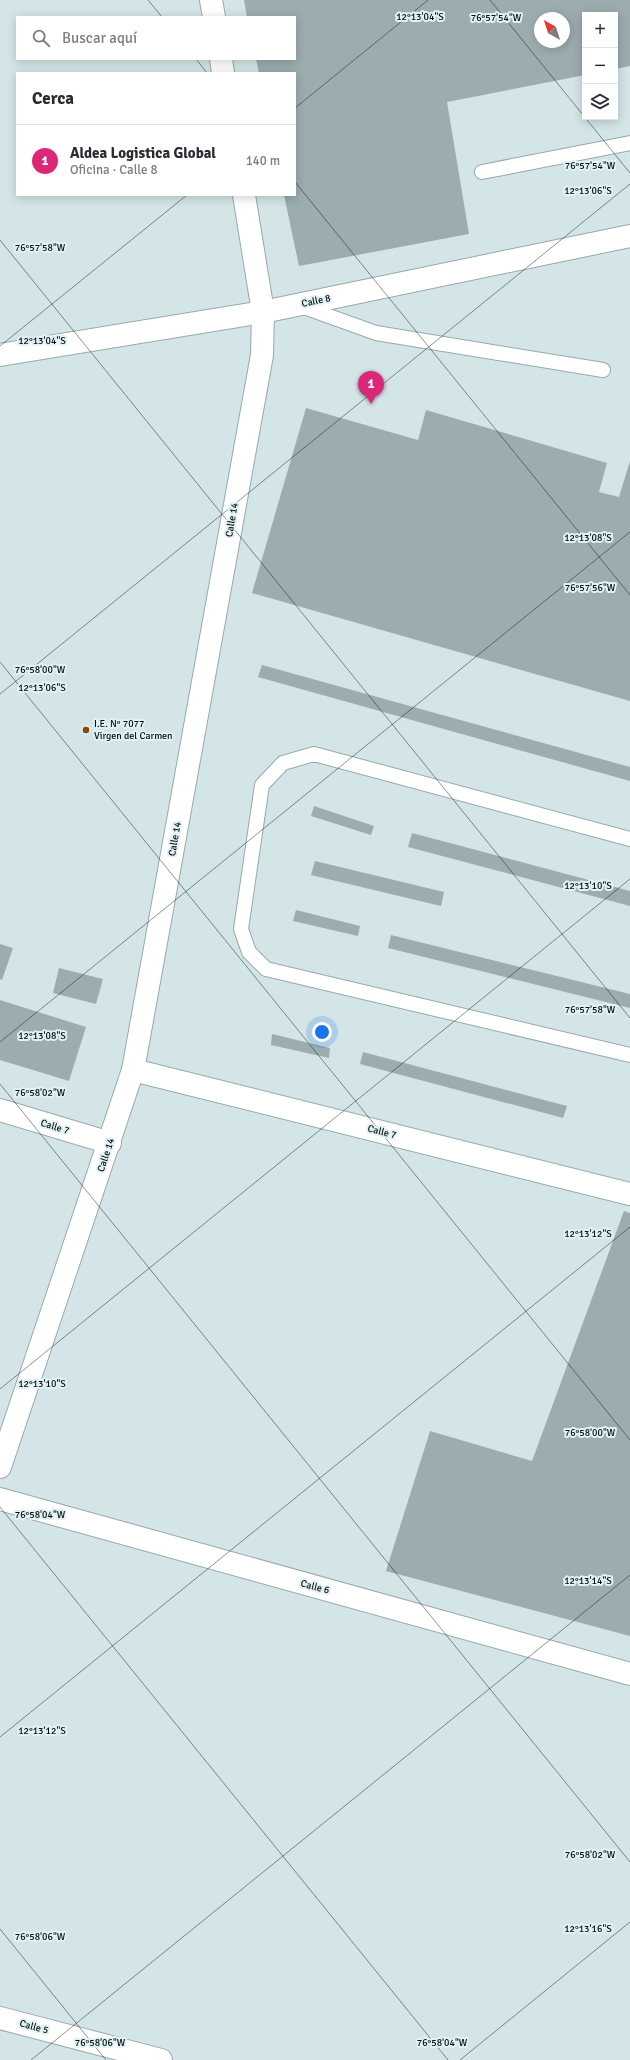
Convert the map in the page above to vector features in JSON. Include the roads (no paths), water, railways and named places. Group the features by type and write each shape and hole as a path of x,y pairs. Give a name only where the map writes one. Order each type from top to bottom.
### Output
{"street":[{"path":"211,0 214,16"},
{"path":"221,60 223,72"},
{"name":"Calle 14","path":"0,1467 110,1143 133,1070 262,355 263,312 244,196"},
{"name":"Calle 8","path":"0,355 263,312 630,236"},
{"name":"Calle 7","path":"133,1070 630,1194"},
{"name":"Calle 7","path":"0,1110 110,1143"},
{"path":"0,1499 521,1644"},
{"name":"Calle 5","path":"0,2018 161,2060"}],"lane":[{"path":"482,172 630,143"},
{"path":"298,305 376,333 603,370"},
{"path":"630,839 314,754 283,763 262,785 241,929 249,952 266,969 630,1055"}],"place":[{"name":"Aldea Logistica Global","path":"371,404"},
{"name":"I.E. N° 7077 Virgen del Carmen","path":"86,730"}]}
